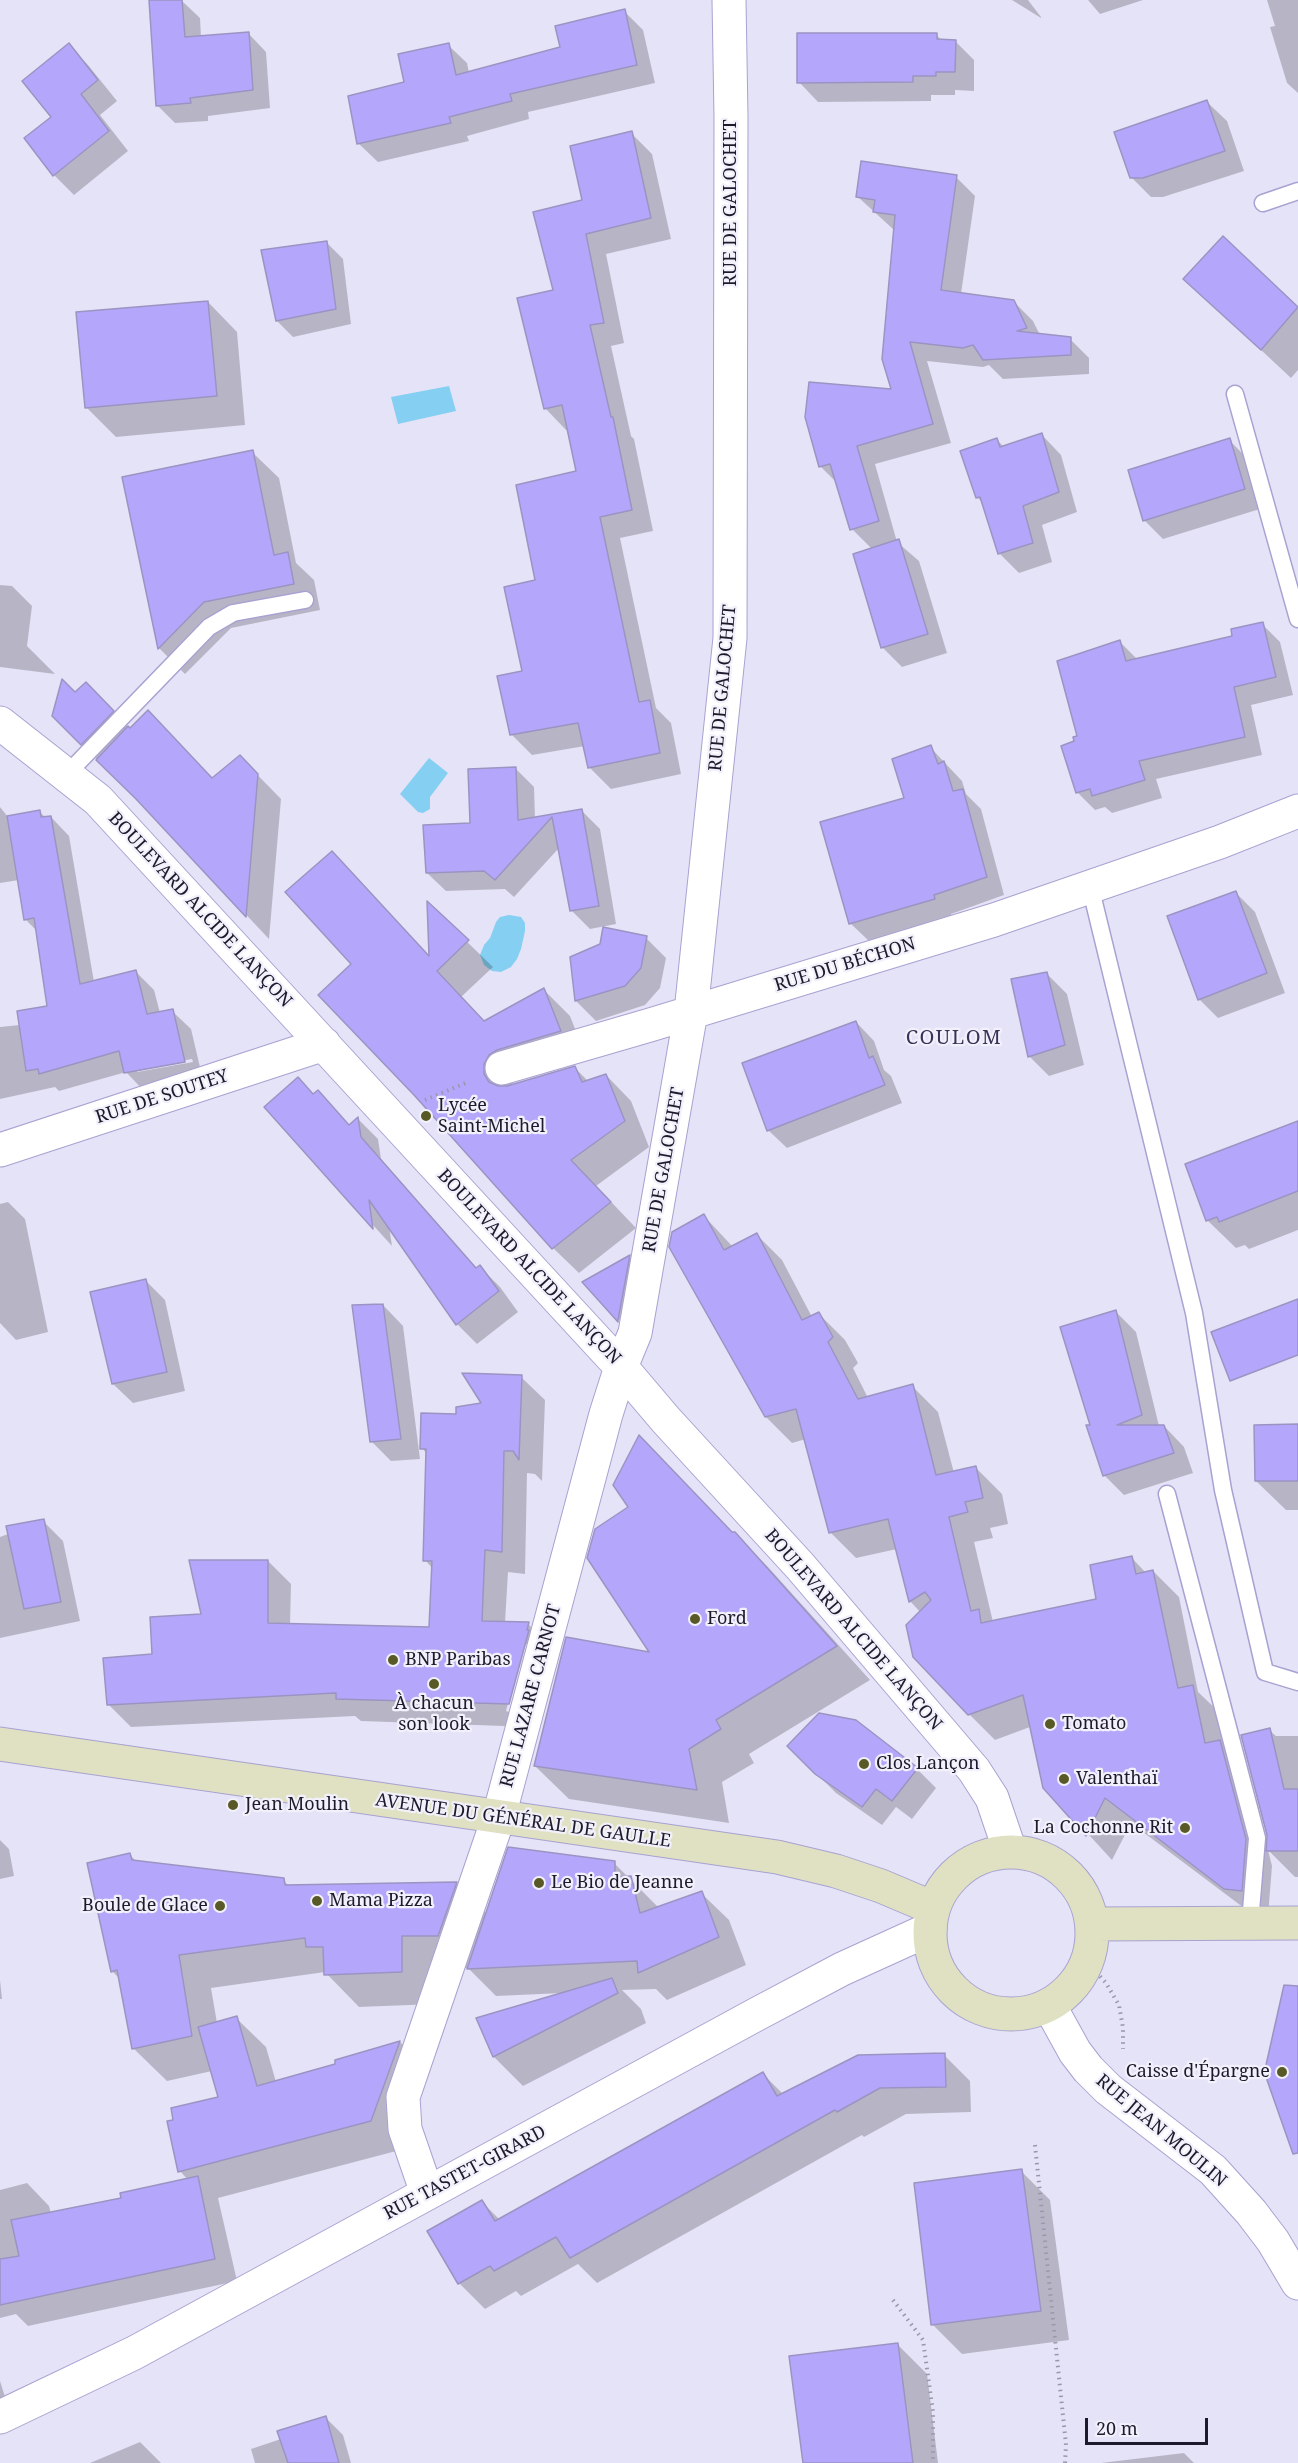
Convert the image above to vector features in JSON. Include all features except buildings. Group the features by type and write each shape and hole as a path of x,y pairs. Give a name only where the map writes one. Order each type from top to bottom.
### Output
{"main road":[{"name":"AVENUE DU GÉNÉRAL DE GAULLE","path":"0,1744 777,1857 836,1871 881,1886 931,1919"},
{"path":"1010,1851 1034,1854 1055,1864 1073,1881 1082,1894 1092,1924 1092,1944 1087,1962 1078,1979 1064,1994 1049,2005 1021,2014 993,2013 967,2002 946,1982 933,1957 931,1919 944,1885 962,1867 985,1855 1010,1851"},
{"path":"1092,1924 1298,1923"}],"street":[{"name":"RUE DE GALOCHET","path":"621,1367 635,1333 691,1012 730,638 731,117 729,0"},
{"name":"BOULEVARD ALCIDE LANÇON","path":"0,723 98,800 621,1367 666,1420 800,1566 974,1770 992,1798 1010,1851"},
{"name":"RUE DU BÉCHON","path":"502,1068 994,920 1220,842 1298,811"},
{"name":"RUE DE SOUTEY","path":"0,1150 324,1044"},
{"name":"RUE LAZARE CARNOT","path":"427,2193 405,2128 403,2097 499,1816 606,1414 621,1367"},
{"name":"RUE TASTET-GIRARD","path":"0,2417 134,2353 842,1970 931,1919"},
{"name":"RUE JEAN MOULIN","path":"1049,2005 1075,2052 1088,2069 1108,2089 1213,2170 1251,2212 1273,2241 1298,2283"}],"lane":[{"path":"1263,202 1298,191"},
{"path":"1235,394 1298,619"},
{"path":"66,775 208,627 233,613 305,600"},
{"path":"1090,886 1194,1312 1223,1490 1265,1672 1298,1682"},
{"path":"1167,1494 1257,1838 1250,1923"}],"path":[{"path":"398,1124 414,1105 502,1068"},
{"path":"1035,2145 1066,2445 1065,2463"},
{"path":"893,2300 923,2340 933,2412 933,2463"}],"water":[{"path":"449,386 456,411 398,424 391,397"},
{"path":"429,758 448,773 430,797 430,809 423,813 418,812 400,794"},
{"path":"509,915 521,917 525,923 521,949 511,967 501,972 492,971 484,965 480,955 496,922 500,917"}],"place":[{"name":"Lycée Saint-Michel","path":"426,1116"},
{"name":"Ford","path":"695,1619"},
{"name":"BNP Paribas","path":"393,1660"},
{"name":"À chacun son look","path":"434,1684"},
{"name":"Tomato","path":"1050,1724"},
{"name":"Clos Lançon","path":"864,1764"},
{"name":"Valenthaï","path":"1064,1779"},
{"name":"Jean Moulin","path":"233,1805"},
{"name":"La Cochonne Rit","path":"1185,1828"},
{"name":"Le Bio de Jeanne","path":"539,1883"},
{"name":"Mama Pizza","path":"317,1901"},
{"name":"Boule de Glace","path":"220,1906"},
{"name":"Caisse d'Épargne","path":"1282,2072"}],"district":[{"name":"COULOM","path":"954,1038"}]}
